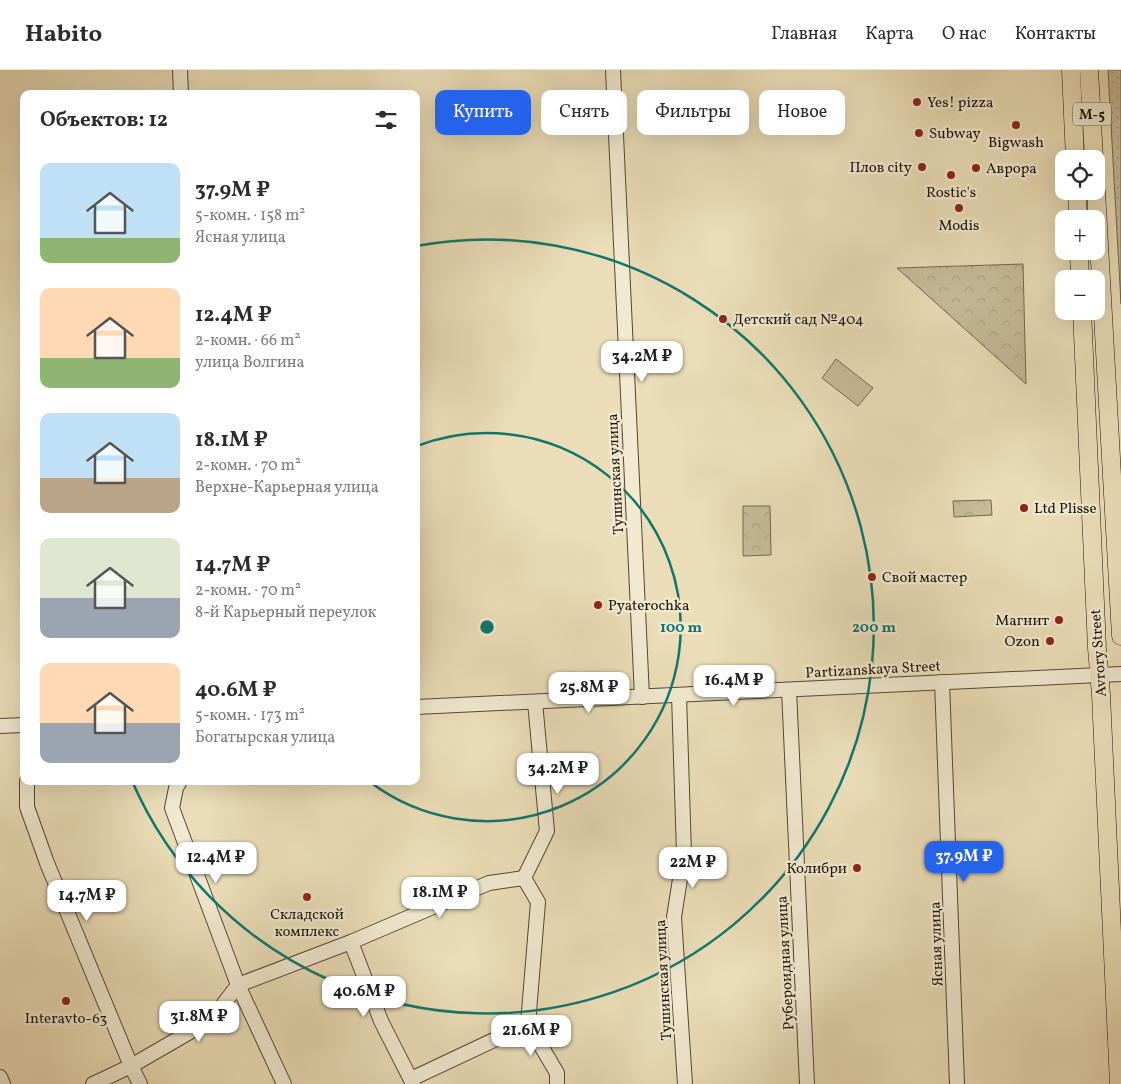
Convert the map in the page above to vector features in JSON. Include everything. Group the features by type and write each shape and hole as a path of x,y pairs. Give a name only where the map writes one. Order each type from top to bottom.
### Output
{"main road":[{"name":"М-5","path":"1072,70 1075,150"},
{"name":"М-5","path":"1089,70 1093,150"},
{"name":"Avrory Street","path":"1097,200 1121,636"},
{"name":"Avrory Street","path":"1082,320 1098,675 1102,704 1120,1084"}],"street":[{"path":"180,70 181,90"},
{"name":"Тушинская улица","path":"613,70 642,697"},
{"name":"Partizanskaya Street","path":"420,707 1121,674"},
{"name":"Ясная улица","path":"942,682 957,1084"},
{"name":"Рубероидная улица","path":"789,690 807,1084"},
{"name":"Тушинская улица","path":"679,695 684,854 674,917 685,1084"},
{"path":"524,878 548,831 535,702"},
{"path":"0,726 20,725"},
{"path":"26,785 27,806 47,863 140,1084"},
{"path":"178,785 172,808 238,986 284,1084"},
{"path":"93,1084 131,1066 195,1029 218,1010 238,986 351,942 488,883 524,878"},
{"path":"524,878 538,902 528,1024 556,1073 557,1084"},
{"path":"351,942 380,1021 412,1082 528,1024"},
{"path":"0,1077 3,1084"}],"green space":[{"path":"1108,70 1121,70 1121,304"},
{"path":"1023,264 1026,384 897,268"},
{"path":"836,359 873,388 858,406 822,378"},
{"path":"991,500 992,515 954,517 953,501"},
{"path":"743,506 770,506 771,555 743,556"}],"place":[{"name":"Yes! pizza","path":"917,102"},
{"name":"Bigwash","path":"1016,125"},
{"name":"Subway","path":"919,133"},
{"name":"Плов city","path":"922,167"},
{"name":"Аврора","path":"976,168"},
{"name":"Rostic's","path":"951,175"},
{"name":"Modis","path":"959,208"},
{"name":"Детский сад №404","path":"723,319"},
{"name":"Ltd Plisse","path":"1024,508"},
{"name":"Свой мастер","path":"872,577"},
{"name":"Pyaterochka","path":"598,605"},
{"name":"Магнит","path":"1059,620"},
{"name":"Ozon","path":"1050,641"},
{"name":"Колибри","path":"857,868"},
{"name":"Складской комплекс","path":"307,897"},
{"name":"Interavto-63","path":"66,1001"}]}
